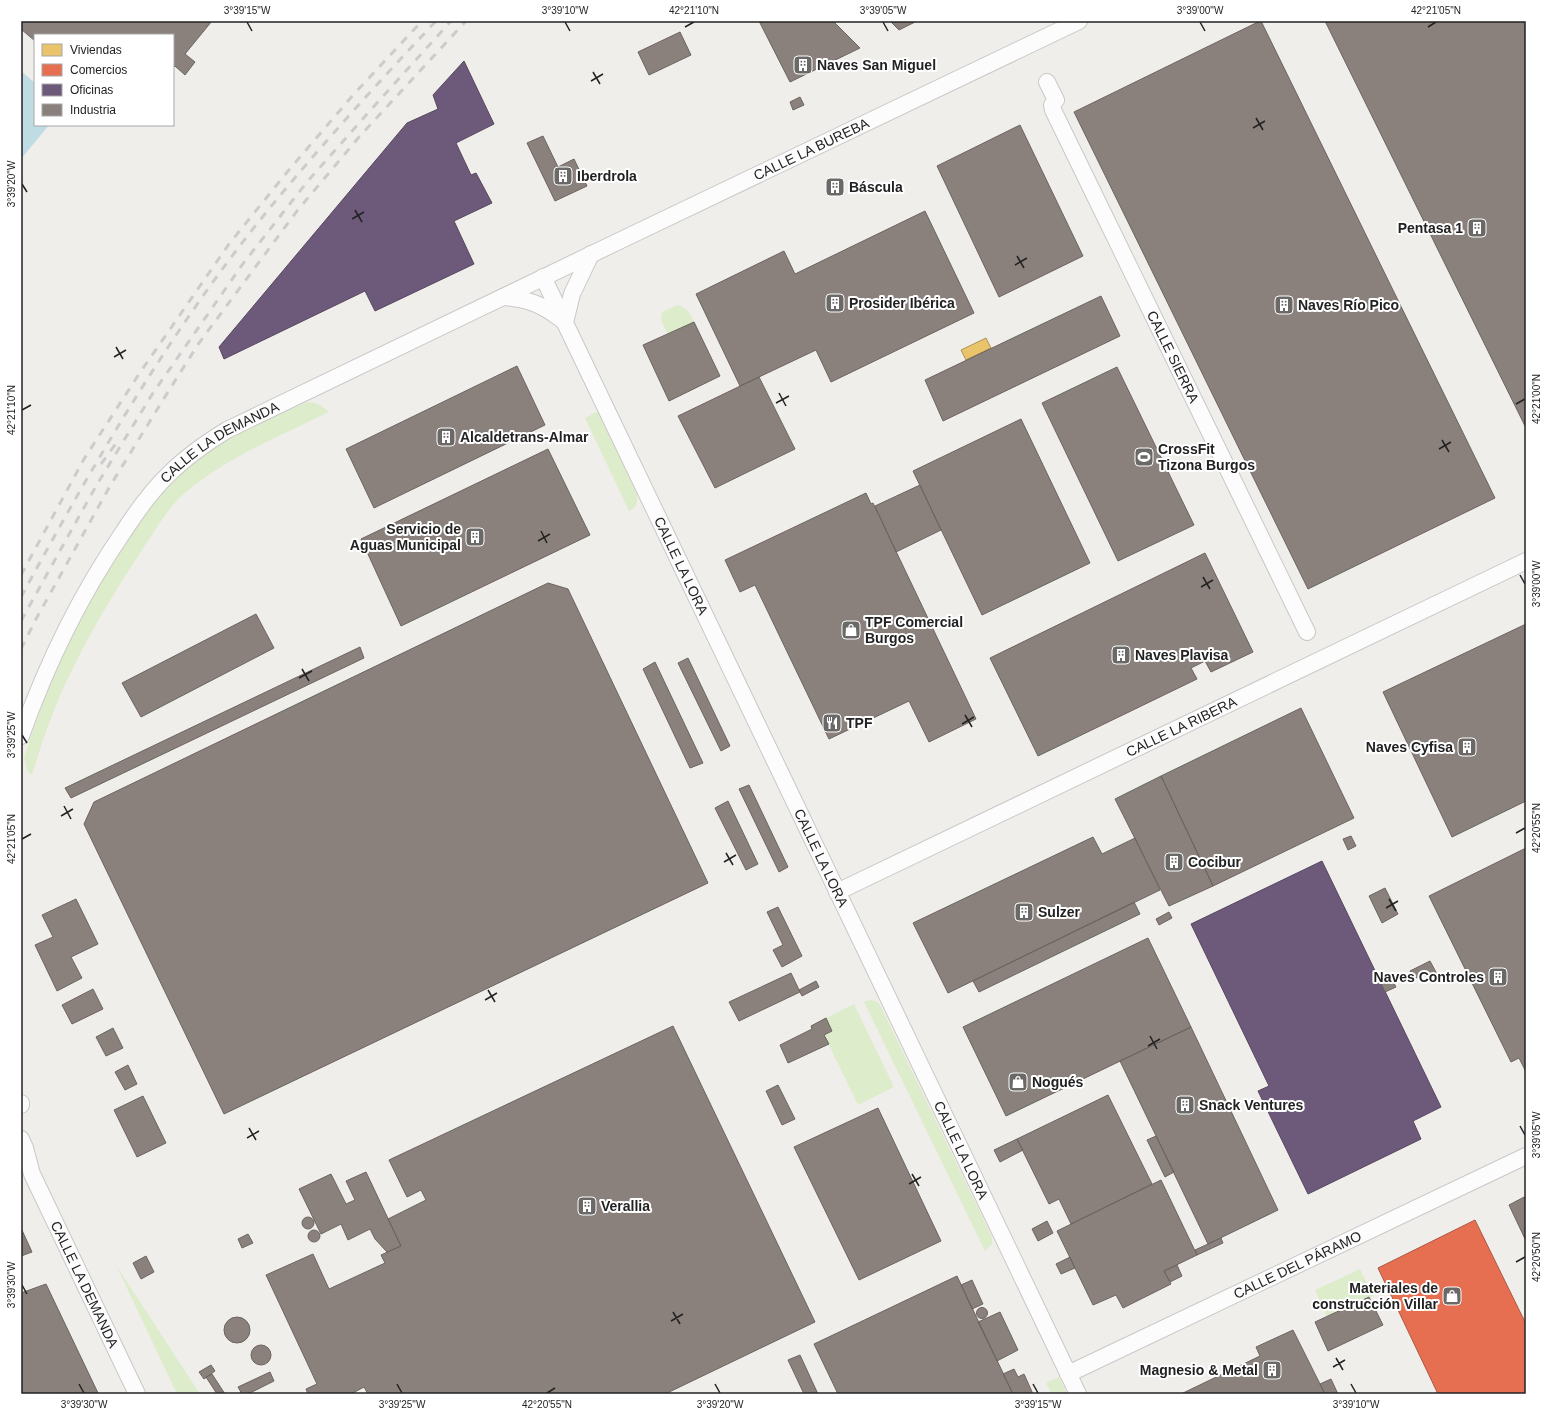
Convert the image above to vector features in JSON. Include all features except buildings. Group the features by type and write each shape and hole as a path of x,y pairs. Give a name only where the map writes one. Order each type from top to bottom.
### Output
{"street":[{"name":"CALLE LA BUREBA","path":"543,278 1079,21"},
{"name":"CALLE SIERRA","path":"1047,82 1056,100 1052,105 1053,110 1307,632"},
{"path":"565,322 572,294 591,254"},
{"name":"CALLE LA DEMANDA","path":"21,736 46,670 74,612 109,552 137,512 168,475 182,461 227,430 543,278"},
{"name":"CALLE LA LORA","path":"543,278 1078,1394"},
{"name":"CALLE LA LORA","path":"502,297 521,298 537,303 550,310 565,322"},
{"name":"CALLE LA RIBERA","path":"837,892 1526,561"},
{"name":"CALLE LA DEMANDA","path":"21,1139 25,1148 27,1170 137,1394"},
{"name":"CALLE DEL PÁRAMO","path":"1068,1374 1526,1156"}],"green space":[{"path":"677,305 688,311 694,322 668,334 661,320 662,312"},
{"path":"308,402 319,405 329,412 255,448 219,468 186,492 168,511 115,592 80,654 55,708 32,775 27,771 24,758 44,700 68,643 96,589 143,518 172,483 188,467 216,447 246,430"},
{"path":"598,411 637,494 636,504 634,508 629,511 585,418"},
{"path":"870,1000 876,1001 880,1005 992,1237 992,1244 985,1251 864,1002"},
{"path":"854,1004 894,1087 858,1105 824,1035 832,1031 826,1018"},
{"path":"116,1265 200,1394 177,1394"},
{"path":"1360,1269 1373,1296 1327,1317 1315,1290"},
{"path":"1059,1377 1067,1394 1052,1394 1046,1383"}],"water":[{"path":"21,71 34,82 34,126 48,126 21,159"}],"railway":[{"path":"21,575 84,459 139,374 229,244 288,171 354,94 422,21"},
{"path":"21,597 102,453 160,359 223,269 256,225 322,147 436,21"},
{"path":"21,621 96,486 153,393 242,265 307,182 451,21"},
{"path":"21,649 36,619 110,486 199,343 297,211 359,137 466,21"},
{"path":"101,464 117,442"}],"place":[{"name":"Naves San Miguel","path":"803,65"},
{"name":"Iberdrola","path":"563,176"},
{"name":"Báscula","path":"835,187"},
{"name":"Pentasa 1","path":"1477,228"},
{"name":"Prosider Ibérica","path":"835,303"},
{"name":"Naves Río Pico","path":"1284,305"},
{"name":"Alcaldetrans-Almar","path":"446,437"},
{"name":"CrossFit Tizona Burgos","path":"1144,457"},
{"name":"Servicio de Aguas Municipal","path":"475,537"},
{"name":"TPF Comercial Burgos","path":"851,630"},
{"name":"Naves Plavisa","path":"1121,655"},
{"name":"TPF","path":"832,723"},
{"name":"Naves Cyfisa","path":"1467,747"},
{"name":"Cocibur","path":"1174,862"},
{"name":"Sulzer","path":"1024,912"},
{"name":"Naves Controles","path":"1498,977"},
{"name":"Nogués","path":"1018,1082"},
{"name":"Snack Ventures","path":"1185,1105"},
{"name":"Verallia","path":"587,1206"},
{"name":"Materiales de construcción Villar","path":"1452,1296"},
{"name":"Magnesio & Metal","path":"1272,1370"}]}
